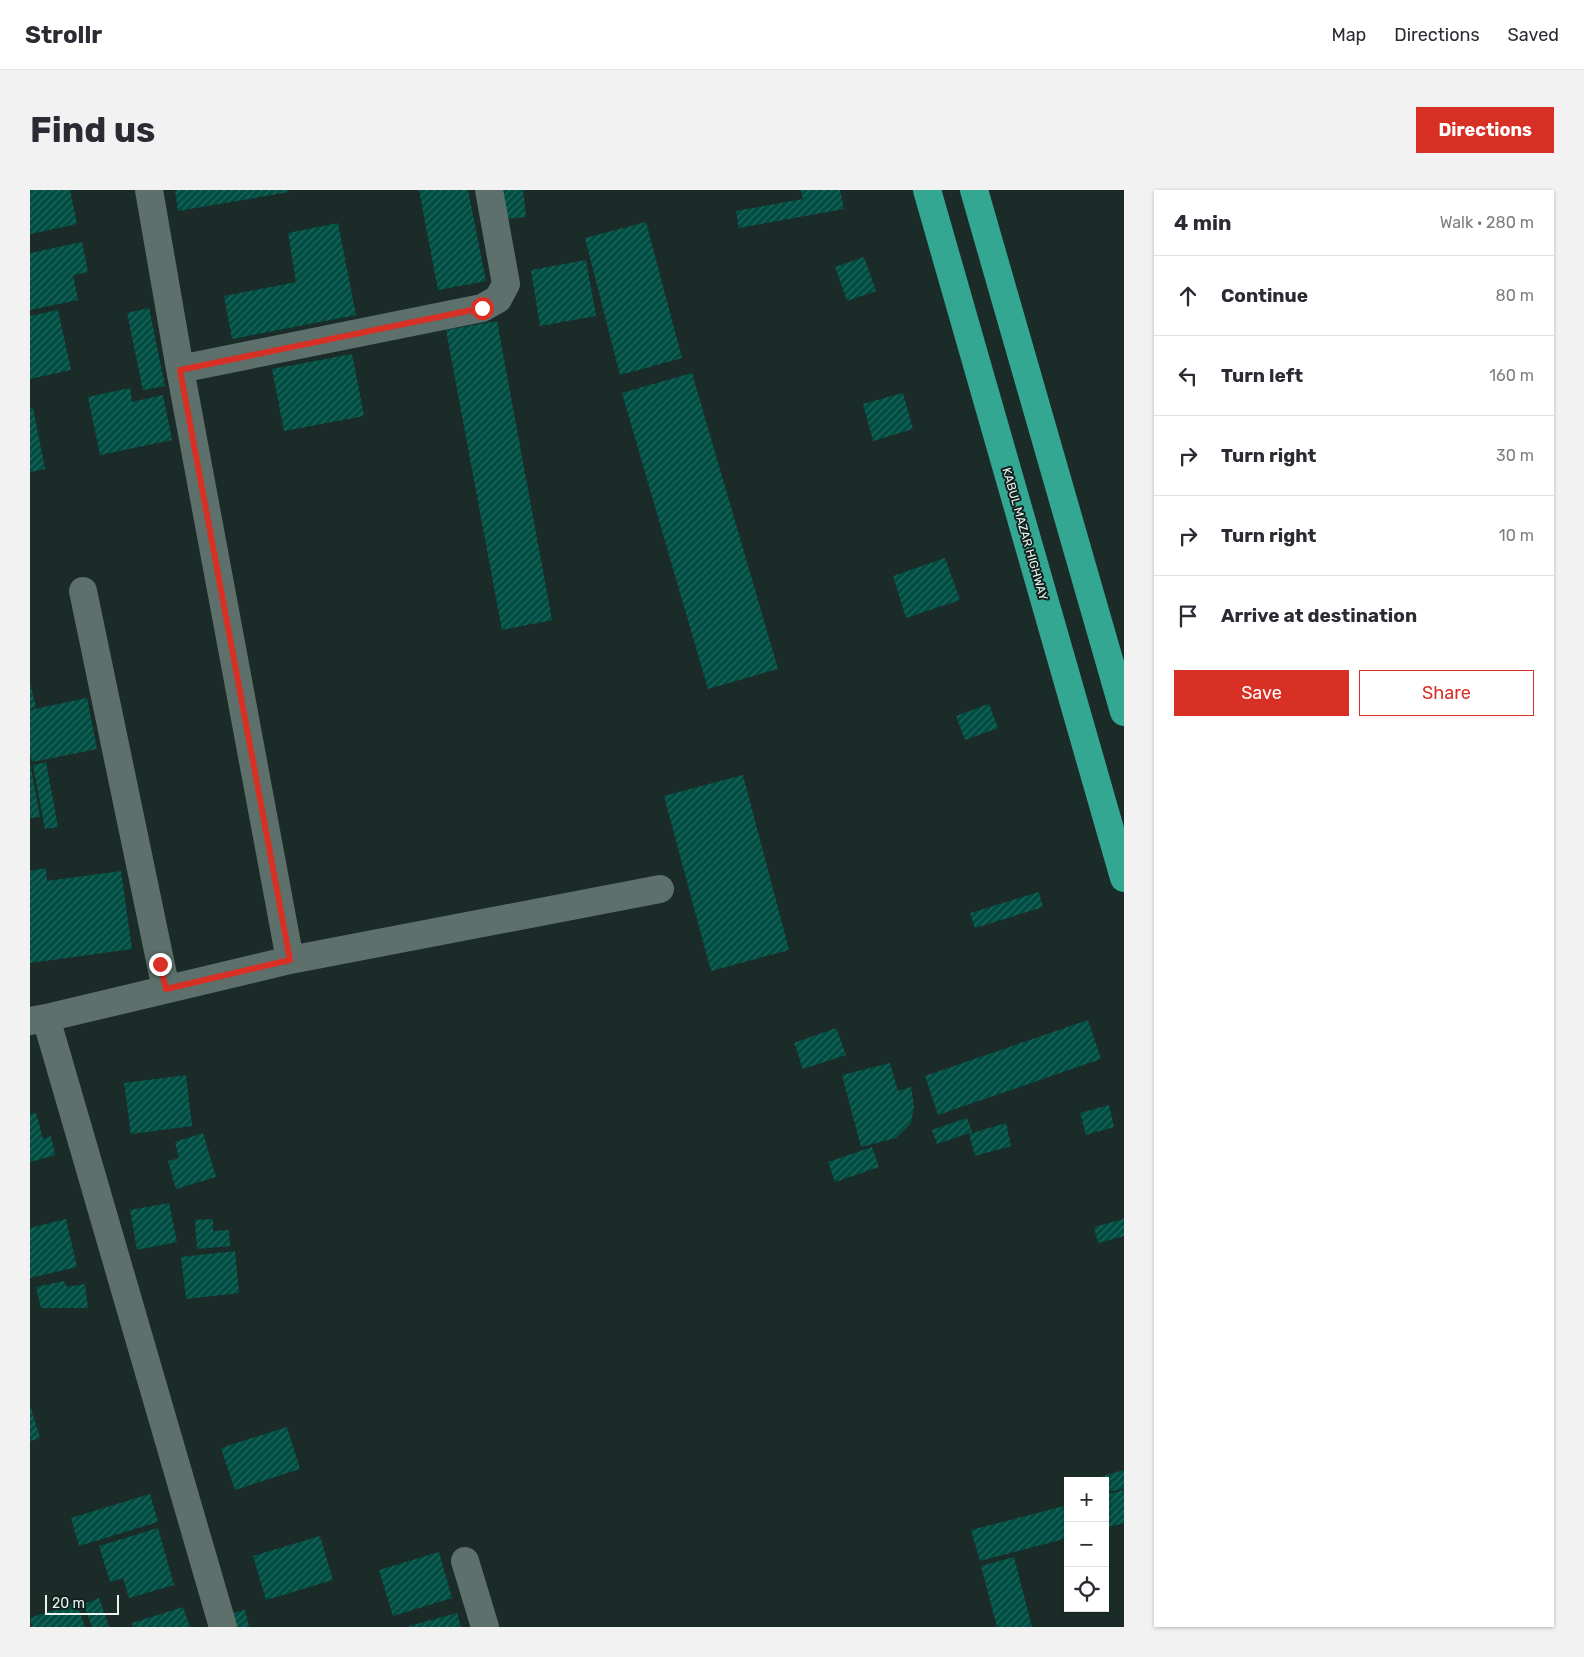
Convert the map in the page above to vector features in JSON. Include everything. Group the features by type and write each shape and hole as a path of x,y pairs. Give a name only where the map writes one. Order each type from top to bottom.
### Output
{"highway":[{"name":"KABUL MAZAR HIGHWAY","path":"927,190 1124,878"},
{"path":"974,190 1124,712"}],"street":[{"path":"148,190 290,960"},
{"path":"180,370 482,308 498,299 506,284 489,190"},
{"path":"83,592 166,989"},
{"path":"223,1627 38,1019 290,960 660,889"},
{"path":"465,1561 485,1627"}],"building":[{"path":"30,190 70,190 77,224 30,234"},
{"path":"175,190 288,190 289,192 178,211"},
{"path":"419,190 468,190 486,281 438,290"},
{"path":"502,190 523,190 526,217 505,219"},
{"path":"801,190 840,190 844,209 739,228 736,211 803,199"},
{"path":"646,222 682,358 620,375 585,238"},
{"path":"338,223 356,315 232,339 224,296 296,282 288,233"},
{"path":"82,242 88,272 73,275 78,300 30,310 30,253"},
{"path":"864,257 876,291 847,301 835,267"},
{"path":"586,260 596,316 540,326 531,270"},
{"path":"149,308 165,386 143,390 127,313"},
{"path":"58,310 71,370 30,379 30,316"},
{"path":"497,321 552,620 502,630 446,330"},
{"path":"352,354 364,416 284,431 272,369"},
{"path":"692,373 778,669 708,689 622,393"},
{"path":"130,388 132,402 163,395 172,440 100,455 88,397"},
{"path":"903,393 913,429 873,441 863,404"},
{"path":"30,408 33,408 45,469 30,472"},
{"path":"945,558 960,600 906,618 893,576"},
{"path":"30,683 36,707 30,709"},
{"path":"87,698 97,749 32,762 30,754 30,710"},
{"path":"989,704 998,728 965,740 956,716"},
{"path":"46,762 58,827 45,829 33,765"},
{"path":"30,763 40,817 30,818"},
{"path":"743,775 789,950 711,971 664,796"},
{"path":"46,868 47,881 121,871 132,949 30,963 30,871"},
{"path":"1039,892 1043,907 975,928 970,913"},
{"path":"1088,1020 1101,1059 938,1115 925,1076"},
{"path":"836,1028 846,1055 803,1069 794,1043"},
{"path":"890,1063 898,1091 911,1087 914,1106 911,1123 896,1138 861,1147 842,1075"},
{"path":"186,1075 192,1126 131,1134 124,1083"},
{"path":"1109,1105 1114,1127 1086,1135 1080,1113"},
{"path":"36,1113 43,1139 51,1136 55,1155 30,1162 30,1114"},
{"path":"967,1118 972,1132 937,1144 932,1130"},
{"path":"1006,1123 1011,1146 975,1156 969,1134"},
{"path":"203,1133 216,1177 176,1189 168,1161 179,1158 175,1142"},
{"path":"872,1147 879,1167 835,1182 828,1162"},
{"path":"169,1203 177,1242 137,1250 130,1210"},
{"path":"66,1219 77,1267 30,1278 30,1228"},
{"path":"213,1219 213,1231 229,1230 230,1246 197,1249 195,1220"},
{"path":"1124,1219 1124,1236 1098,1243 1094,1227"},
{"path":"235,1251 239,1293 186,1299 181,1257"},
{"path":"64,1281 67,1287 85,1284 88,1308 41,1308 36,1287"},
{"path":"30,1405 40,1438 30,1441"},
{"path":"287,1427 300,1469 235,1490 221,1448"},
{"path":"1124,1470 1124,1488 1109,1492 1109,1477 1100,1477"},
{"path":"1124,1490 1124,1523 1109,1527 1109,1522 1109,1494"},
{"path":"150,1494 158,1522 79,1546 71,1518"},
{"path":"1064,1506 1064,1539 980,1561 971,1530"},
{"path":"158,1528 174,1585 129,1598 123,1578 110,1582 99,1546"},
{"path":"320,1536 333,1580 266,1600 253,1556"},
{"path":"439,1552 452,1598 393,1616 379,1570"},
{"path":"1014,1557 1032,1627 997,1627 981,1566"},
{"path":"99,1598 109,1627 92,1627 84,1604"},
{"path":"76,1602 85,1627 32,1627 30,1618"},
{"path":"183,1607 190,1627 133,1627 132,1623"},
{"path":"245,1610 249,1627 233,1627 230,1614"},
{"path":"457,1613 461,1627 409,1627 409,1626"}],"route":[{"path":"160,964 166,989 290,960 180,370 482,308"}]}
